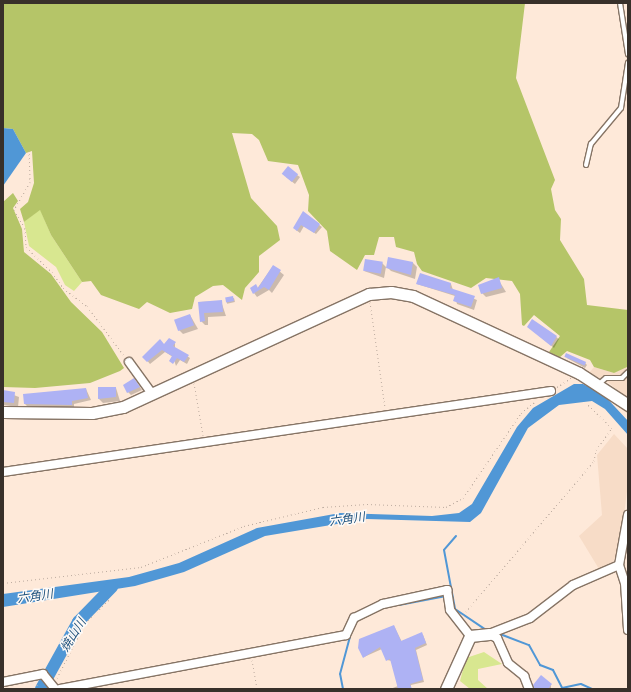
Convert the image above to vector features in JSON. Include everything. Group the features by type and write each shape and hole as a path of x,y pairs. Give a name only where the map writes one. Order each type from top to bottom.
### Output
{"street":[{"path":"3,412 92,413 123,407 369,294 391,292 413,296 579,373 599,384 628,405"},
{"path":"129,362 152,394"},
{"path":"3,472 386,417 551,391"},
{"path":"628,515 619,565 625,583 628,630"},
{"path":"470,636 489,634 530,618 573,585 619,565"},
{"path":"3,682 43,674 55,689 346,635 354,618 383,604 447,590 450,610 470,636"},
{"path":"489,634 497,638 508,663 524,676 529,689"},
{"path":"446,689 470,636"}],"lane":[{"path":"620,3 628,54"},
{"path":"586,165 591,144 621,108 628,63"},
{"path":"599,384 606,378 622,378 628,372"}],"path":[{"path":"29,150 30,182 14,210 25,228 26,247 52,272 63,288 87,306 129,362"},
{"path":"369,294 386,417"},
{"path":"3,583 141,567 244,526 323,507 367,504 435,508 455,504 463,498 521,413 579,373"},
{"path":"193,376 204,442"},
{"path":"464,613 594,461 596,450 612,428 587,404"},
{"path":"55,689 85,623 110,598"},
{"path":"250,653 257,689"}],"shaded area":[{"path":"628,364 628,399 608,382 589,373 594,367 614,373"},
{"path":"614,434 628,449 628,484 619,553 612,563 599,569 579,536 602,515 597,455"}],"green space":[{"path":"3,3 525,3 516,78 555,180 551,189 555,210 561,219 560,240 584,279 587,305 628,310 627,367 614,373 594,367 590,360 567,351 559,358 549,352 560,336 534,315 524,326 522,325 520,294 512,281 486,278 471,288 422,271 417,264 414,252 396,247 394,237 379,237 374,255 365,255 357,270 330,251 327,231 308,211 309,195 298,165 268,161 259,140 252,134 232,133 251,198 277,226 280,240 259,256 259,272 245,288 242,300 223,285 213,286 195,297 192,309 170,313 147,302 139,309 101,295 91,281 82,282 51,235 40,210 24,222 20,209 28,202 34,183 32,151 26,153 13,129 3,128"},
{"path":"13,193 18,201 13,208 22,229 24,252 51,274 71,302 102,332 124,368 120,371 90,383 35,388 3,387 3,202"},
{"path":"40,209 51,235 82,282 74,291 65,285 56,267 29,246 24,222"},
{"path":"484,652 502,664 478,669 478,680 488,689 470,689 460,681 466,658"}],"water":[{"path":"3,128 13,129 26,153 3,186"},
{"name":"六角川","path":"574,384 583,384 603,394 628,421 628,435 605,409 592,401 559,405 528,428 481,513 470,522 367,519 265,536 184,572 135,586 3,607 3,594 129,577 179,563 257,528 340,513 432,516 459,513 472,504 517,427 533,408"}],"building":[{"path":"288,166 298,174 292,182 282,174"},
{"path":"303,211 320,224 314,233 301,225 297,231 293,228"},
{"path":"388,257 413,262 411,275 386,268"},
{"path":"365,259 383,262 381,274 363,271"},
{"path":"273,265 281,270 269,290 264,287 253,294 250,288 256,284 258,288"},
{"path":"420,273 451,283 450,288 475,296 471,307 453,301 455,295 416,284"},
{"path":"499,277 502,288 481,294 478,285"},
{"path":"233,296 234,301 226,302 225,298"},
{"path":"222,300 223,312 204,313 205,321 200,322 198,302"},
{"path":"190,314 194,325 178,331 174,320"},
{"path":"532,319 557,336 551,346 527,327"},
{"path":"169,338 176,342 173,346 189,355 184,362 177,358 173,364 169,361 172,356 162,350 147,362 142,357 160,339 164,344"},
{"path":"566,353 586,362 584,366 564,357"},
{"path":"134,378 140,387 127,393 123,385"},
{"path":"98,387 116,387 116,397 98,399"},
{"path":"86,388 88,398 72,401 72,405 24,404 23,394"},
{"path":"3,390 15,392 14,403 3,402"},
{"path":"394,625 401,641 422,632 426,643 415,648 423,680 410,684 412,689 398,689 390,659 386,661 380,647 363,658 358,648 359,639"},
{"path":"541,675 552,684 548,689 534,689 533,685"}],"waterway":[{"path":"456,536 444,550 455,609 485,629"},
{"name":"焼山川","path":"41,689 78,622 112,587"},
{"path":"399,605 446,596"},
{"path":"500,634 529,645 540,665 553,670 562,688 581,684 592,689"},
{"path":"343,689 340,674 350,636"}]}
